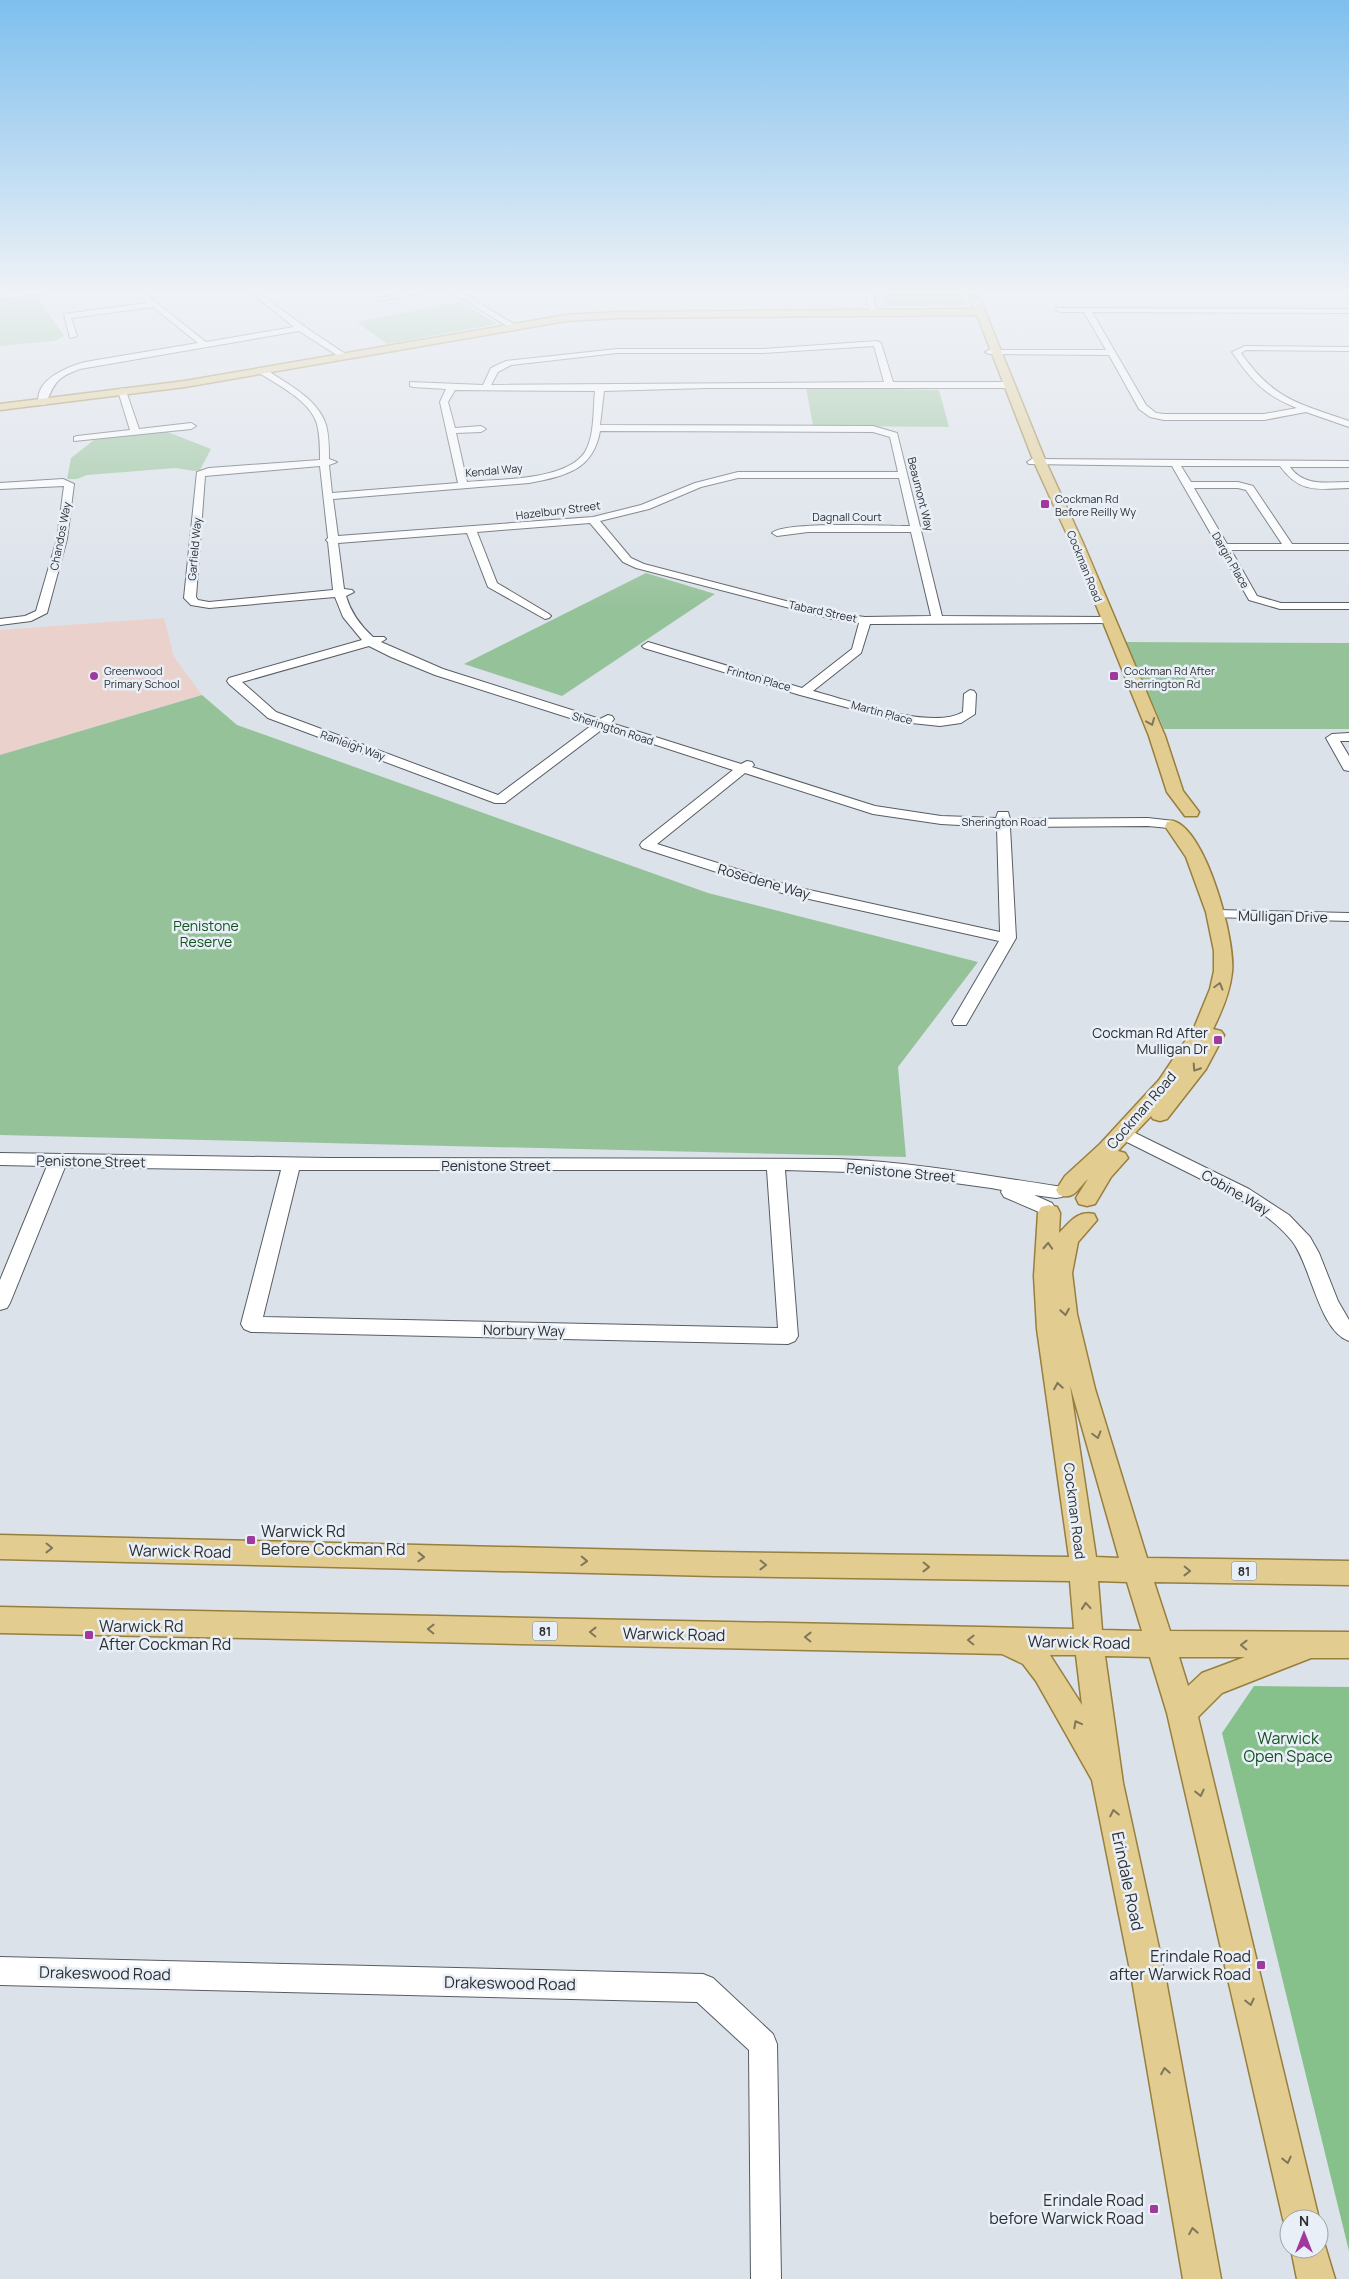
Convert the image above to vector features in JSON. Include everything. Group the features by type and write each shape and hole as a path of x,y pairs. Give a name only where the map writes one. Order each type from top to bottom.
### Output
{"main road":[{"path":"0,406 95,395"},
{"name":"Cockman Road","path":"1010,395 1036,462 1077,543 1102,620 1145,737 1168,816 1192,852 1233,933 1237,973 1232,994 1199,1064 1164,1111 1130,1136 1102,1172 1091,1194 1065,1204"},
{"name":"Cockman Road","path":"1102,620 1157,736 1175,792 1193,819 1223,914"},
{"path":"1168,816 1176,810 1193,819"},
{"name":"Cockman Road","path":"1065,1204 1046,1276 1048,1329 1065,1435 1083,1570"},
{"name":"Cockman Road","path":"1065,1204 1067,1239 1060,1273 1065,1314 1083,1389 1138,1570"},
{"name":"Warwick Road","path":"0,1547 714,1564 1349,1573"},
{"name":"Erindale Road","path":"1083,1570 1089,1643 1108,1783 1149,1980 1202,2279"},
{"path":"1138,1570 1182,1713 1299,2209"},
{"name":"Warwick Road","path":"0,1620 1089,1643 1349,1645"},
{"path":"1005,1641 1033,1655 1046,1672 1062,1697 1108,1783"},
{"path":"1182,1713 1200,1692 1212,1682 1310,1646"},
{"path":"1311,2259 1316,2279"}],"street":[{"path":"42,402 45,395"},
{"path":"123,395 135,432"},
{"name":"Sherington Road","path":"297,395 316,413 322,425 333,495 332,524 350,622 403,658 439,672 605,722 846,802 891,813 939,820 1004,819 1110,822 1168,816"},
{"path":"448,395 444,402 463,486"},
{"name":"Kendal Way","path":"333,495 528,480 555,474 574,466 588,455 595,428 599,395"},
{"path":"1136,395 1142,407 1153,415 1164,417 1264,417 1307,409"},
{"path":"1280,395 1307,409 1349,424"},
{"path":"77,439 191,426"},
{"name":"Beaumont Way","path":"595,428 873,429 894,435 937,619"},
{"path":"451,431 481,429"},
{"path":"1036,462 1349,464"},
{"name":"Garfield Way","path":"329,463 209,471 200,474 190,598 195,603 209,605 343,592"},
{"name":"Dargin Place","path":"1175,463 1252,598 1280,606 1349,606"},
{"path":"1283,464 1295,480 1300,482 1312,485 1349,485"},
{"name":"Hazelbury Street","path":"336,540 593,520 646,507 698,485 738,475 902,475"},
{"name":"Chandos Way","path":"0,486 63,482 69,484 62,539 41,613 28,619 0,622"},
{"path":"1188,485 1238,485 1250,488 1289,547"},
{"name":"Tabard Street","path":"593,520 627,560 640,566 832,616 896,622 937,619 1102,620"},
{"name":"Dagnall Court","path":"777,533 808,529 917,529"},
{"path":"471,530 492,585 545,616"},
{"path":"1223,547 1349,547"},
{"name":"Frinton Place","path":"648,646 804,692 857,650 865,620"},
{"name":"Ranleigh Way","path":"376,640 233,681 272,715 500,800 605,722"},
{"name":"Martin Place","path":"804,692 914,721 938,723 956,721 969,714 970,694"},
{"path":"1349,737 1332,738 1349,766"},
{"name":"Rosedene Way","path":"744,767 647,845 787,890 1008,938"},
{"path":"960,1021 1008,938 1004,819"},
{"name":"Mulligan Drive","path":"1223,914 1349,917"},
{"name":"Cobine Way","path":"1130,1136 1251,1197 1288,1223 1303,1242 1319,1272 1339,1324 1349,1333"},
{"name":"Penistone Street","path":"0,1160 291,1165 776,1165 882,1167 942,1172 991,1183 1065,1204"},
{"path":"0,1302 58,1161"},
{"name":"Norbury Way","path":"291,1165 251,1324 788,1336 776,1165"},
{"name":"Drakeswood Road","path":"0,1971 703,1988 763,2044 766,2279"}],"shaded area":[{"name":"Greenwood Primary School","path":"164,618 174,657 202,695 0,755 0,630"}],"green space":[{"path":"807,395 940,395 949,427 813,426"},
{"path":"165,431 211,449 200,470 175,468 87,475 77,479 67,479 71,458 94,440"},
{"path":"646,573 715,594 562,696 464,664"},
{"path":"1125,642 1349,643 1349,729 1164,729"},
{"name":"Penistone Reserve","path":"202,695 237,725 708,893 978,962 898,1067 906,1157 0,1135 0,755"},
{"name":"Warwick Open Space","path":"1254,1686 1349,1687 1349,2251 1222,1733"}],"place":[{"name":"Cockman Rd Before Reilly Wy","path":"1045,504"},
{"name":"Greenwood Primary School","path":"94,676"},
{"name":"Cockman Rd After Sherrington Rd","path":"1114,676"},
{"name":"Cockman Rd After Mulligan Dr","path":"1218,1040"},
{"name":"Warwick Rd Before Cockman Rd","path":"251,1540"},
{"name":"Warwick Rd After Cockman Rd","path":"89,1635"},
{"name":"Erindale Road after Warwick Road","path":"1261,1965"},
{"name":"Erindale Road before Warwick Road","path":"1154,2209"}]}
